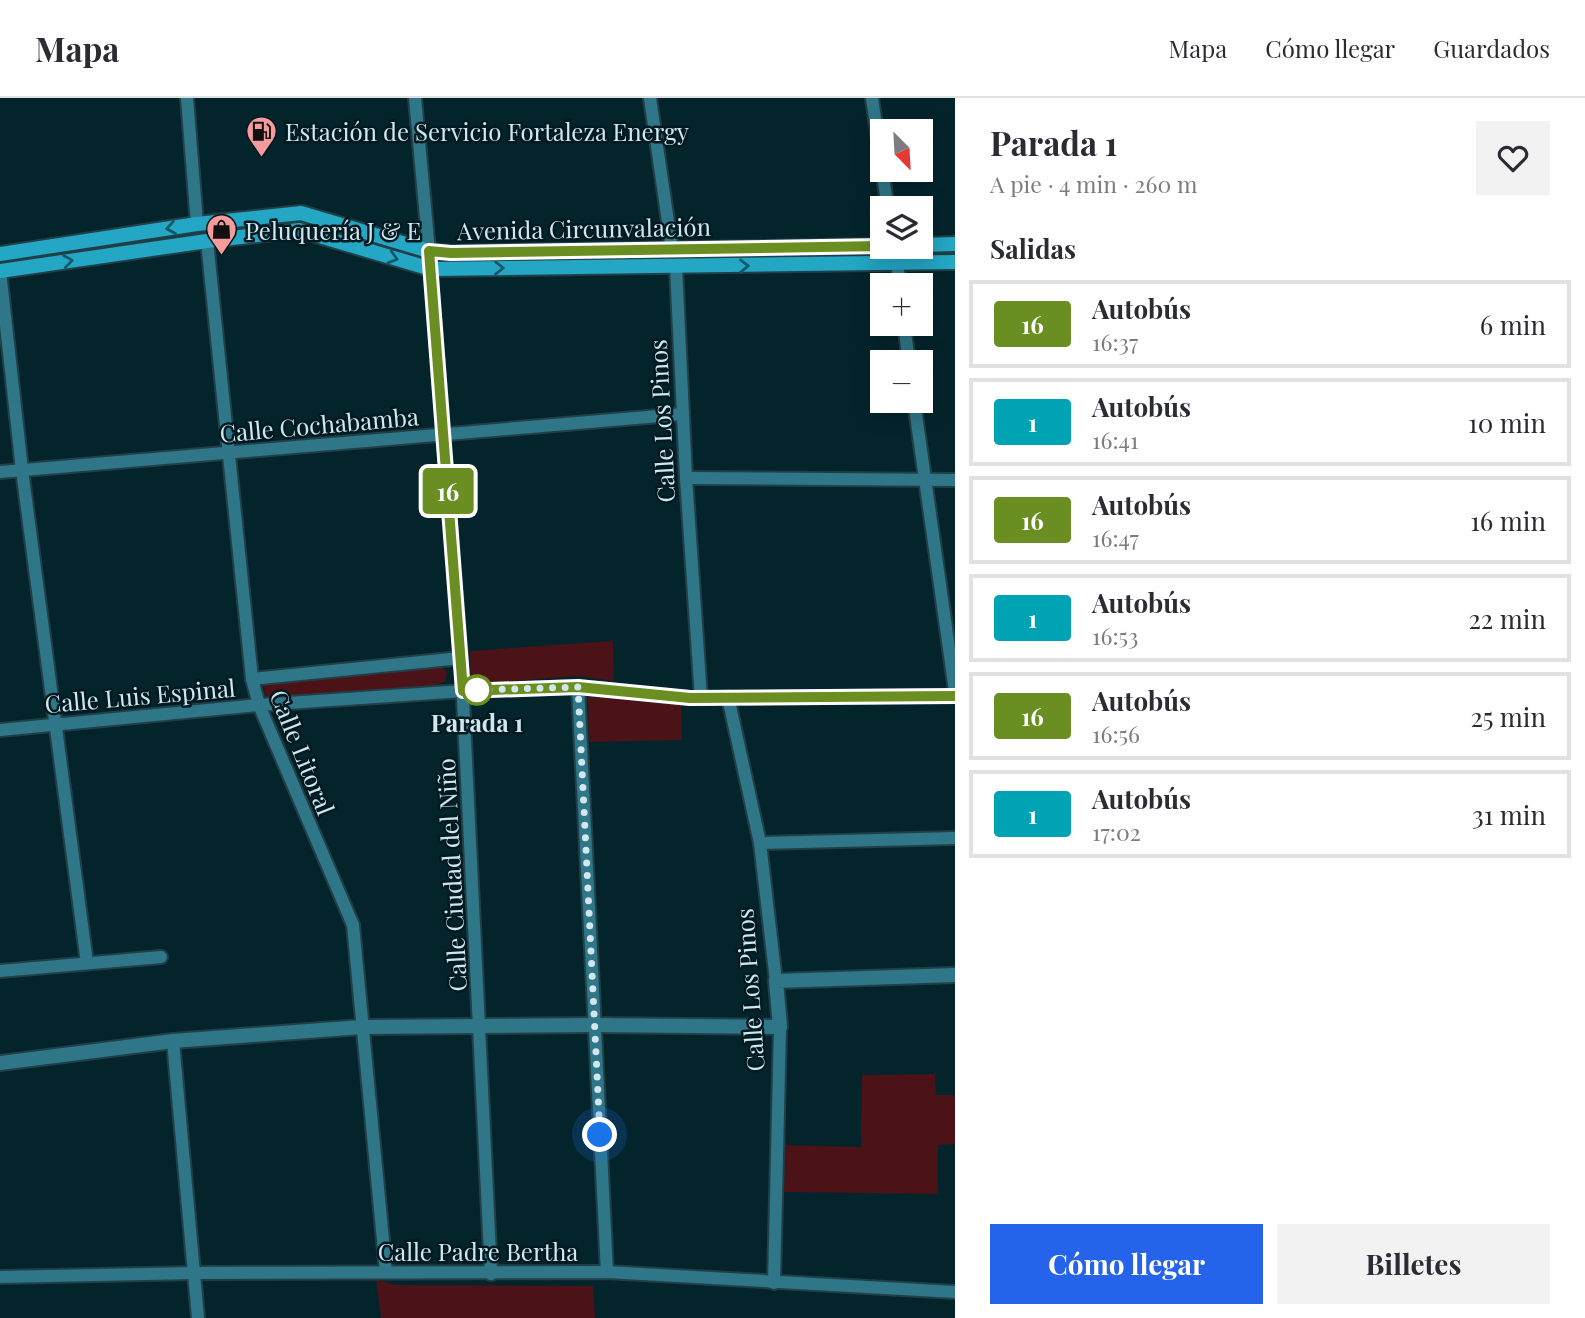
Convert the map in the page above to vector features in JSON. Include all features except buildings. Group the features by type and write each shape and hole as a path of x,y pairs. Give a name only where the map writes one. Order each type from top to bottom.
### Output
{"main road":[{"name":"Avenida Circunvalación","path":"0,254 197,224 301,213 429,251 451,253 870,246"},
{"name":"Avenida Circunvalación","path":"0,271 299,230 430,269 955,262"},
{"path":"933,245 955,244"}],"street":[{"path":"187,98 197,224"},
{"name":"Calle Ciudad del Niño","path":"415,98 461,658 491,1274"},
{"path":"650,98 672,249"},
{"path":"872,98 875,119"},
{"name":"Calle Litoral","path":"207,241 252,679 259,705 353,925 386,1272"},
{"path":"897,263 898,273"},
{"name":"Calle Los Pinos","path":"676,267 686,478 701,698"},
{"path":"0,271 22,470 87,963"},
{"path":"916,413 955,694"},
{"name":"Calle Cochabamba","path":"0,472 683,414"},
{"path":"686,478 955,480"},
{"name":"Calle Luis Espinal","path":"252,679 461,658"},
{"path":"578,687 607,1272"},
{"name":"Calle Luis Espinal","path":"0,730 259,705 463,691 578,687 701,698 955,694"},
{"name":"Calle Los Pinos","path":"728,697 760,843 776,981 779,1027 774,1283"},
{"path":"760,843 955,838"},
{"path":"0,971 161,957"},
{"path":"776,981 955,975"},
{"path":"0,1063 173,1041 362,1027 779,1027"},
{"path":"173,1041 198,1318"},
{"name":"Calle Padre Bertha","path":"0,1277 194,1273 607,1272 955,1292"}],"shaded area":[{"path":"613,641 614,681 578,676 471,684 470,651"},
{"path":"440,664 447,673 445,681 437,685 274,698 266,696 262,684"},
{"path":"588,697 681,700 682,740 589,742"},
{"path":"935,1074 936,1095 955,1095 955,1144 938,1145 938,1194 784,1192 785,1145 861,1147 862,1075"},
{"path":"376,1279 395,1285 593,1286 595,1318 381,1318"}],"bus line":[{"name":"16","path":"870,246 451,253 429,251 463,691 578,687 690,698 955,696"}],"place":[{"name":"Estación de Servicio Fortaleza Energy","path":"262,158"},
{"name":"Peluquería J & E","path":"222,257"},
{"name":"Parada 1","path":"477,690"}],"route":[{"path":"477,690 578,687 600,1135"}]}
